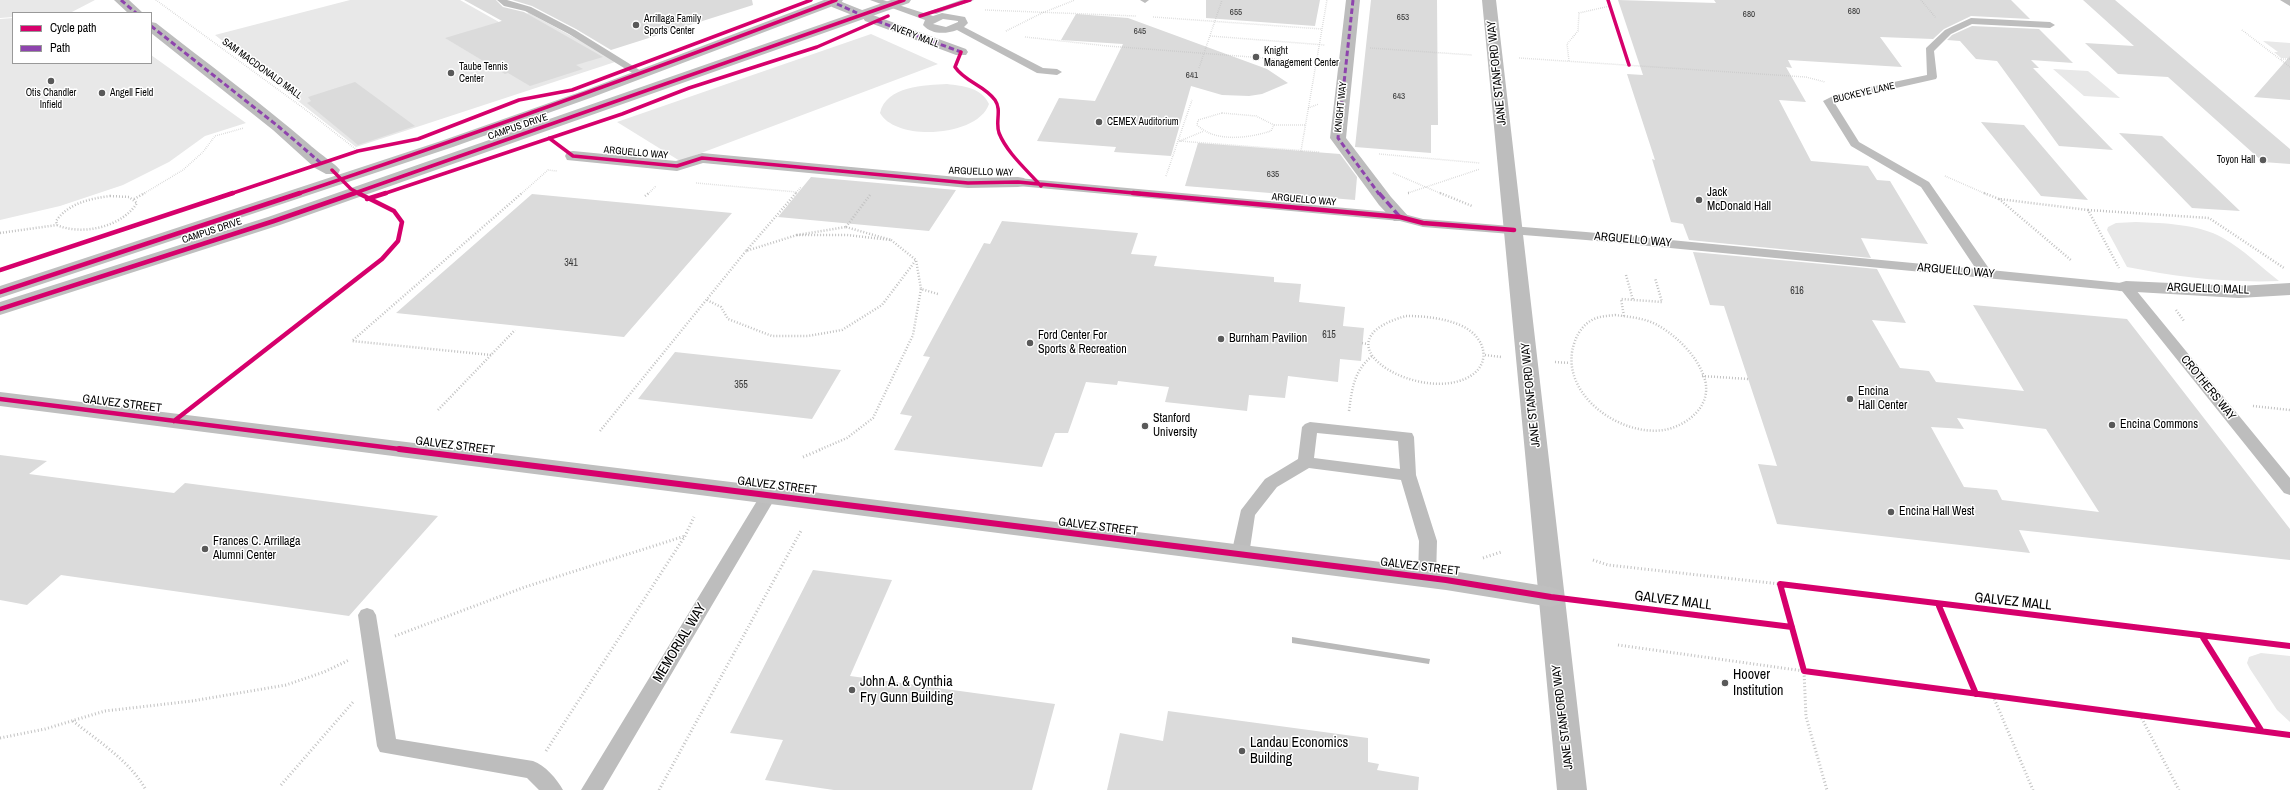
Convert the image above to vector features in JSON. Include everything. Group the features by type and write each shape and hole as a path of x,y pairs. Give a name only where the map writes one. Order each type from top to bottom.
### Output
{"street":[{"path":"121,0 135,12"},
{"name":"CAMPUS DRIVE","path":"0,309 274,221 881,3 904,0"},
{"name":"KNIGHT WAY","path":"1354,0 1338,138 1385,201 1400,217"},
{"name":"JANE STANFORD WAY","path":"1489,0 1572,790"},
{"name":"CAMPUS DRIVE","path":"0,292 447,144 836,2"},
{"name":"AVERY MALL","path":"836,2 863,15 961,52"},
{"path":"152,27 327,167"},
{"name":"ARGUELLO WAY","path":"573,156 677,166 702,158 968,182 1018,182"},
{"name":"ARGUELLO MALL","path":"2124,280 2239,292 2290,289"},
{"name":"GALVEZ STREET","path":"0,399 1427,578 1551,598"}],"lane":[{"path":"501,0 507,4 528,9 572,32 641,74"},
{"path":"920,16 970,0"},
{"path":"881,3 932,19 942,16 958,17 964,21 958,27 948,30 932,28 928,25 932,19"},
{"name":"BUCKEYE LANE","path":"1984,273 1925,185 1855,144 1828,101 1841,96 1932,77 1929,50 1948,32 1971,21 2050,25"},
{"path":"958,27 987,41 1041,71 1057,72"},
{"name":"ARGUELLO WAY","path":"1018,182 1400,217 1423,224 1514,230 2076,282 2124,280"},
{"name":"CROTHERS WAY","path":"2124,280 2290,489"},
{"path":"1306,462 1310,427 1406,437 1408,475 1428,541 1427,578"},
{"path":"1240,555 1246,514 1271,483 1306,462 1408,475"},
{"name":"MEMORIAL WAY","path":"592,790 769,495"},
{"path":"367,615 387,746 533,770 552,790"}],"path":[{"path":"987,41 1042,13 1075,0"},
{"path":"1199,68 1222,0"},
{"path":"1301,151 1327,0"},
{"path":"1569,61 1568,44 1578,31 1580,13 1609,3 1612,13"},
{"path":"978,9 1042,13 1072,12 1140,17"},
{"path":"1148,17 1322,29"},
{"path":"2242,30 2290,67"},
{"path":"1025,37 1204,55 1316,62"},
{"path":"1517,58 1806,77"},
{"path":"1626,58 1629,65"},
{"path":"2279,59 2290,59"},
{"path":"1160,196 1192,100"},
{"path":"134,199 183,170 203,152 215,136 306,110"},
{"path":"1274,125 1270,131 1259,135 1223,137 1204,131 1197,125 1198,120 1222,113 1254,115 1268,119 1274,125 1305,124"},
{"path":"1179,141 1204,131"},
{"path":"327,167 358,151 366,150"},
{"path":"600,431 746,251 816,169"},
{"path":"1385,201 1480,169"},
{"path":"491,355 352,341 548,170 563,171"},
{"path":"1392,172 1476,208"},
{"path":"846,227 885,175"},
{"path":"1944,176 1999,199 2088,210 2209,218 2290,272"},
{"path":"694,183 797,192"},
{"path":"0,233 57,225 61,228 82,230 108,224 120,219 136,208 137,203 129,196 110,196 86,201 62,213 56,221 57,225"},
{"path":"1999,199 2078,266 2076,282"},
{"path":"2088,210 2124,280"},
{"path":"746,251 797,235 846,227 891,240 916,260 921,289 913,335 872,418 847,438 803,457"},
{"path":"797,235 847,235 891,240"},
{"path":"707,300 721,307 728,319 772,336 808,336 842,330 882,305 916,260"},
{"path":"1626,275 1633,300"},
{"path":"1624,316 1621,299 1662,302 1655,278"},
{"path":"921,289 938,294"},
{"path":"1406,316 1424,316 1442,319 1459,325 1473,334 1482,344 1485,355 1483,365 1475,374 1462,380 1434,383 1410,380 1394,374 1381,366 1372,356 1368,344 1370,335 1378,326 1390,320 1406,316"},
{"path":"1624,316 1636,318 1661,327 1683,346 1699,367 1705,383 1701,408 1687,423 1668,430 1650,431 1619,423 1596,408 1578,386 1570,363 1571,346 1581,328 1597,318 1624,316"},
{"path":"438,410 514,330"},
{"path":"1362,343 1368,344"},
{"path":"1485,355 1503,357"},
{"path":"1347,431 1354,376 1362,364 1372,356"},
{"path":"1554,362 1570,363"},
{"path":"1702,376 1748,379"},
{"path":"2250,406 2290,410"},
{"path":"544,754 685,536 694,517"},
{"path":"659,790 802,529"},
{"path":"393,637 525,588 685,536"},
{"path":"1483,558 1501,552"},
{"path":"1593,560 1608,564 1787,585"},
{"path":"1780,584 1782,591"},
{"path":"1618,645 1812,672"},
{"path":"0,738 45,729 105,711 192,702 286,685 324,672 373,649"},
{"path":"1802,664 1804,671 1806,717 1827,790"},
{"path":"1990,695 2001,697"},
{"path":"1990,695 2033,790"},
{"path":"281,785 356,698"},
{"path":"2133,714 2148,716"},
{"path":"2140,715 2179,790"},
{"path":"73,720 144,783 146,790"}],"shaded area":[{"path":"0,0 95,0 72,12 12,12 12,17 0,18"},
{"name":"Taube Tennis Center","path":"350,0 460,0 499,22 529,13 618,61 356,147 215,35"},
{"name":"Angell Field","path":"12,18 12,64 152,64 152,56 246,123 205,136 169,162 123,185 60,206 0,220 0,19"},
{"path":"871,34 938,64 680,161 617,122"},
{"path":"2263,41 2290,43 2290,58 2281,58 2274,52 2278,52"},
{"path":"2053,69 2088,71 2120,98 2084,96"},
{"path":"947,84 966,87 982,94 989,104 982,115 970,123 954,129 936,132 919,132 902,128 889,122 880,113 884,104 890,97 898,92 918,86"},
{"path":"2136,222 2181,225 2213,233 2238,247 2279,281 2222,280 2165,274 2127,267 2107,230 2108,227 2116,223"},
{"path":"1292,637 1430,659 1429,664 1292,643"},
{"path":"2261,653 2290,656 2290,722 2277,710 2247,663 2249,657"}],"building":[{"path":"464,0 496,0 503,7 524,12 603,57 576,65 583,69 530,86 508,73 505,74 445,38 502,21"},
{"name":"Arrillaga Family Sports Center","path":"512,0 752,0 753,5 611,50 576,29 532,6"},
{"path":"1206,0 1320,0 1315,26 1206,18"},
{"path":"1371,0 1437,0 1438,125 1431,125 1431,153 1355,147"},
{"path":"1618,0 1716,3 1714,0 2011,0 2030,19 1971,16 1944,29 1933,39 1880,37 1902,67 1788,60 1792,68 1786,67 1806,102 1779,100 1811,161 1868,166 1877,180 1890,181 1928,244 1861,238 1871,258 1689,240 1683,224 1671,222 1652,159 1655,160 1627,74 1643,75"},
{"path":"2083,0 2115,0 2290,149 2290,164 2263,162 2168,77 2118,74 2085,43 2134,46"},
{"path":"1076,14 1128,18 1267,69 1288,83 1262,94 1249,96 1222,95 1191,86 1171,156 1114,152 1116,147 1037,141 1059,98 1095,101 1123,44 1061,40"},
{"path":"1972,26 2039,29 2073,63 2031,60 2039,68 2033,68 2113,150 2059,146 1997,61 1976,59 1960,41 1947,40 1952,35"},
{"path":"2290,56 2290,100 2254,97"},
{"path":"355,82 415,126 358,145 307,103 311,101 308,97"},
{"path":"1981,122 2024,125 2088,200 2041,196"},
{"path":"2119,133 2162,136 2240,211 2192,208"},
{"path":"1198,143 1340,154 1357,177 1355,200 1185,186"},
{"path":"811,177 956,190 929,231 778,217"},
{"path":"532,194 732,213 624,337 396,313"},
{"name":"Ford Center For Sports & Recreation","path":"1002,221 1138,233 1131,254 1157,256 1154,266 1274,277 1274,282 1301,284 1299,302 1345,307 1343,326 1364,328 1361,361 1340,359 1338,382 1288,376 1285,398 1249,395 1247,411 1165,402 1169,387 1118,381 1117,385 1086,382 1068,433 1055,433 1042,467 894,450 912,416 900,414 930,357 923,356 984,243 990,244"},
{"path":"1693,252 1877,269 1906,323 1872,320 1900,368 1929,371 1936,382 2024,391 1973,305 2127,319 2290,529 2290,560 2019,530 2030,553 1777,524 1758,464 1777,466 1724,306 1710,305","holes":["1957,418 2046,429 2099,512 2002,500 1997,490 1964,487 1931,427 1964,429"]},
{"path":"675,352 841,370 812,419 638,399"},
{"name":"Frances C. Arrillaga Alumni Center","path":"0,455 47,461 29,474 174,493 185,483 438,516 349,616 61,575 27,605 0,600"},
{"name":"John A. & Cynthia Fry Gunn Building","path":"813,570 892,580 850,676 1055,704 1032,790 834,790 765,780 783,740 730,733"},
{"name":"Landau Economics Building","path":"1168,711 1368,738 1368,762 1379,764 1377,770 1419,777 1418,790 1107,790 1120,733 1163,741"}],"marked path":[{"path":"121,0 135,12"},
{"path":"1353,0 1338,138 1385,201 1400,217"},
{"path":"837,4 857,13"},
{"path":"877,21 961,52"},
{"path":"152,27 279,127 322,164"}],"cycle path":[{"path":"0,270 358,151 418,139 519,100 572,90 811,0"},
{"path":"0,292 447,144 588,94 836,0"},
{"path":"0,309 274,221 904,0"},
{"path":"920,16 970,0"},
{"path":"1608,0 1629,65"},
{"path":"367,199 503,152 622,114 689,88 817,47 888,16"},
{"path":"961,52 955,67 963,77 984,90 994,99 998,107 998,128 1002,138 1041,186"},
{"path":"549,138 573,156 677,166 702,158 968,183 1018,182 1400,217 1423,223 1514,230"},
{"path":"174,421 382,259 398,241 402,222 394,211 351,189 332,170"},
{"name":"GALVEZ MALL","path":"0,399 1446,580 1551,597 1792,627"},
{"name":"GALVEZ MALL","path":"2290,646 1780,584 1804,671 2290,735"},
{"path":"1939,606 1976,694"},
{"path":"2202,636 2261,730"}],"place":[{"name":"Arrillaga Family Sports Center","path":"636,25"},
{"name":"Knight Management Center","path":"1256,57"},
{"name":"Taube Tennis Center","path":"451,73"},
{"name":"Otis Chandler Infield","path":"51,81"},
{"name":"Angell Field","path":"102,93"},
{"name":"CEMEX Auditorium","path":"1099,122"},
{"name":"Toyon Hall","path":"2263,160"},
{"name":"Jack McDonald Hall","path":"1699,200"},
{"name":"Burnham Pavilion","path":"1221,339"},
{"name":"Ford Center For Sports & Recreation","path":"1030,343"},
{"name":"Encina Hall Center","path":"1850,399"},
{"name":"Encina Commons","path":"2112,425"},
{"name":"Stanford University","path":"1145,426"},
{"name":"Encina Hall West","path":"1891,512"},
{"name":"Frances C. Arrillaga Alumni Center","path":"205,549"},
{"name":"Hoover Institution","path":"1725,683"},
{"name":"John A. & Cynthia Fry Gunn Building","path":"852,690"},
{"name":"Landau Economics Building","path":"1242,751"}]}
